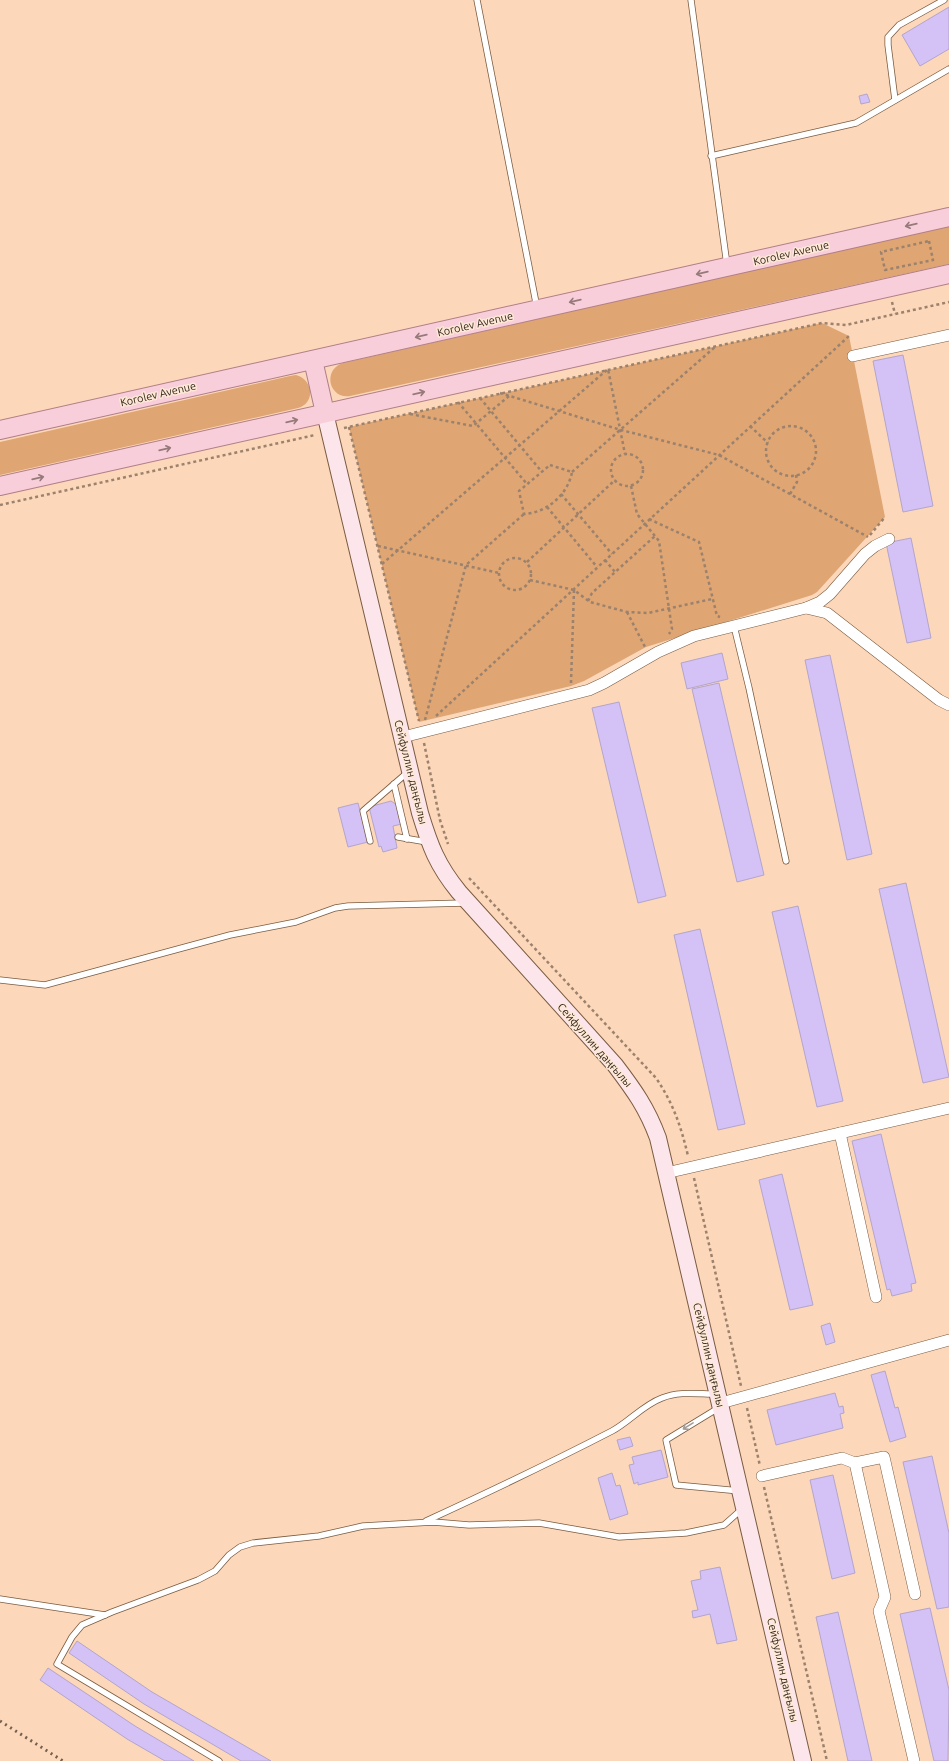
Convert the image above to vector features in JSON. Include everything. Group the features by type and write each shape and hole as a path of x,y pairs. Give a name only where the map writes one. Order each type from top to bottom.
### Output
{"main road":[{"name":"Korolev Avenue","path":"0,430 949,217"},
{"path":"0,486 949,274"},
{"path":"313,360 325,413"}],"street":[{"path":"853,356 949,335"},
{"name":"Сейфуллин даңғылы","path":"325,413 420,813 436,859 445,875 468,902 615,1065 650,1115 656,1132 666,1173 803,1761"},
{"path":"403,737 421,727 589,690 677,642 806,608 820,602 830,594 865,554 875,546 890,539"},
{"path":"806,608 827,613 939,700 949,705"},
{"path":"666,1173 949,1108"},
{"path":"840,1133 876,1297"},
{"path":"720,1401 744,1397 949,1340"},
{"path":"762,1476 842,1458 855,1463 884,1457 915,1594"},
{"path":"855,1463 885,1597 879,1611 914,1761"}],"lane":[{"path":"477,0 537,310"},
{"path":"691,0 727,267"},
{"path":"895,100 888,37 899,25 944,0"},
{"path":"712,156 856,123 949,69"},
{"path":"734,626 749,688 786,861"},
{"path":"370,841 364,811 410,770"},
{"path":"394,784 407,838"},
{"path":"398,837 429,842"},
{"path":"0,980 45,985 230,935 296,922 335,908 348,906 468,902"},
{"path":"422,1523 498,1488 616,1428 648,1405 662,1398 683,1393 720,1401"},
{"path":"219,1761 57,1664 72,1637 82,1625 198,1580 215,1571 229,1555 240,1547 270,1541 319,1536 363,1526 433,1522 469,1525 539,1523 619,1537 686,1533 724,1525 743,1499 676,1485 666,1440 720,1401"},
{"path":"0,1599 105,1615"}],"path":[{"path":"929,242 933,260 886,270 882,252 929,242"},
{"path":"0,505 252,450 458,402 822,323 846,325 949,302"},
{"path":"433,719 849,336"},
{"path":"421,727 425,721 466,565 524,514 536,512 547,507 562,494 568,484 572,472 716,346"},
{"path":"382,564 608,369"},
{"path":"608,369 625,454"},
{"path":"500,393 621,430 719,455 868,536"},
{"path":"407,414 473,426 509,396"},
{"path":"480,398 542,472"},
{"path":"458,402 527,484"},
{"path":"750,426 768,443"},
{"path":"349,427 421,727 440,820 449,848"},
{"path":"785,427 799,427 811,436 815,444 815,458 806,470 796,475 784,474 772,466 768,457 768,443 776,431 785,427"},
{"path":"619,455 635,455 643,465 642,477 638,482 631,486 623,486 615,480 611,472 612,462 619,455"},
{"path":"524,514 519,491 527,484 550,465 572,472"},
{"path":"790,494 797,482 796,475"},
{"path":"527,562 615,480"},
{"path":"631,486 637,514 659,541 672,629 670,634 664,637"},
{"path":"562,494 612,554"},
{"path":"547,507 597,567"},
{"path":"863,542 885,518"},
{"path":"649,519 699,542 717,616 722,618"},
{"path":"588,601 592,593 655,536"},
{"path":"378,546 499,573"},
{"path":"509,558 518,558 527,562 531,571 530,580 521,589 512,590 501,583 499,573 502,564 509,558"},
{"path":"605,560 615,572"},
{"path":"530,580 574,590 588,601 627,612 648,613 712,599"},
{"path":"574,590 571,686 577,684"},
{"path":"627,612 646,647"},
{"path":"639,650 652,643"},
{"path":"425,721 440,717"},
{"path":"468,878 656,1078 673,1106 684,1135 827,1761"}],"shaded area":[{"path":"949,226 949,264 350,396 343,396 337,393 333,389 331,383 330,377 332,372 336,367 343,363"},
{"path":"822,323 849,336 885,517 817,592 812,595 646,647 584,681 571,686 419,722 349,427"},
{"path":"296,375 306,382 309,386 310,392 310,397 304,405 298,408 0,475 0,442"}],"building":[{"path":"949,7 949,49 920,66 902,35"},
{"path":"867,94 870,102 861,104 859,96"},
{"path":"903,355 933,506 903,512 873,361"},
{"path":"911,538 931,638 907,643 886,543"},
{"path":"722,653 728,679 687,689 681,663"},
{"path":"830,655 872,854 847,860 805,660"},
{"path":"719,683 764,875 737,882 692,689"},
{"path":"619,702 666,896 638,903 592,708"},
{"path":"391,801 397,805 402,824 393,826 397,848 383,852 381,846 379,847 369,807"},
{"path":"358,803 368,842 348,847 338,808"},
{"path":"906,883 949,1077 923,1083 879,889"},
{"path":"798,906 843,1101 817,1107 772,912"},
{"path":"700,929 745,1124 718,1130 674,935"},
{"path":"881,1134 916,1283 911,1284 912,1291 892,1296 890,1289 887,1290 852,1141"},
{"path":"782,1174 813,1305 790,1310 759,1180"},
{"path":"830,1323 835,1342 826,1345 821,1326"},
{"path":"885,1371 895,1408 898,1407 906,1437 890,1442 871,1375"},
{"path":"835,1393 839,1407 843,1406 844,1413 840,1414 843,1428 776,1445 767,1410"},
{"path":"630,1437 633,1446 620,1450 617,1440"},
{"path":"661,1450 668,1477 638,1485 638,1482 634,1484 629,1465 634,1464 632,1457"},
{"path":"932,1456 949,1533 949,1607 937,1609 903,1462"},
{"path":"612,1473 616,1486 620,1485 628,1514 610,1520 598,1478"},
{"path":"833,1475 855,1573 832,1579 810,1480"},
{"path":"720,1567 737,1640 717,1644 710,1614 693,1618 692,1611 698,1610 691,1581 701,1579 700,1571"},
{"path":"930,1608 949,1690 948,1761 934,1761 900,1614"},
{"path":"838,1612 872,1761 848,1761 816,1617"},
{"path":"77,1641 152,1692 271,1761 241,1761 144,1704 69,1653"},
{"path":"48,1668 135,1726 194,1761 165,1761 127,1739 40,1680"}],"railway":[{"path":"0,1721 63,1761"}]}
